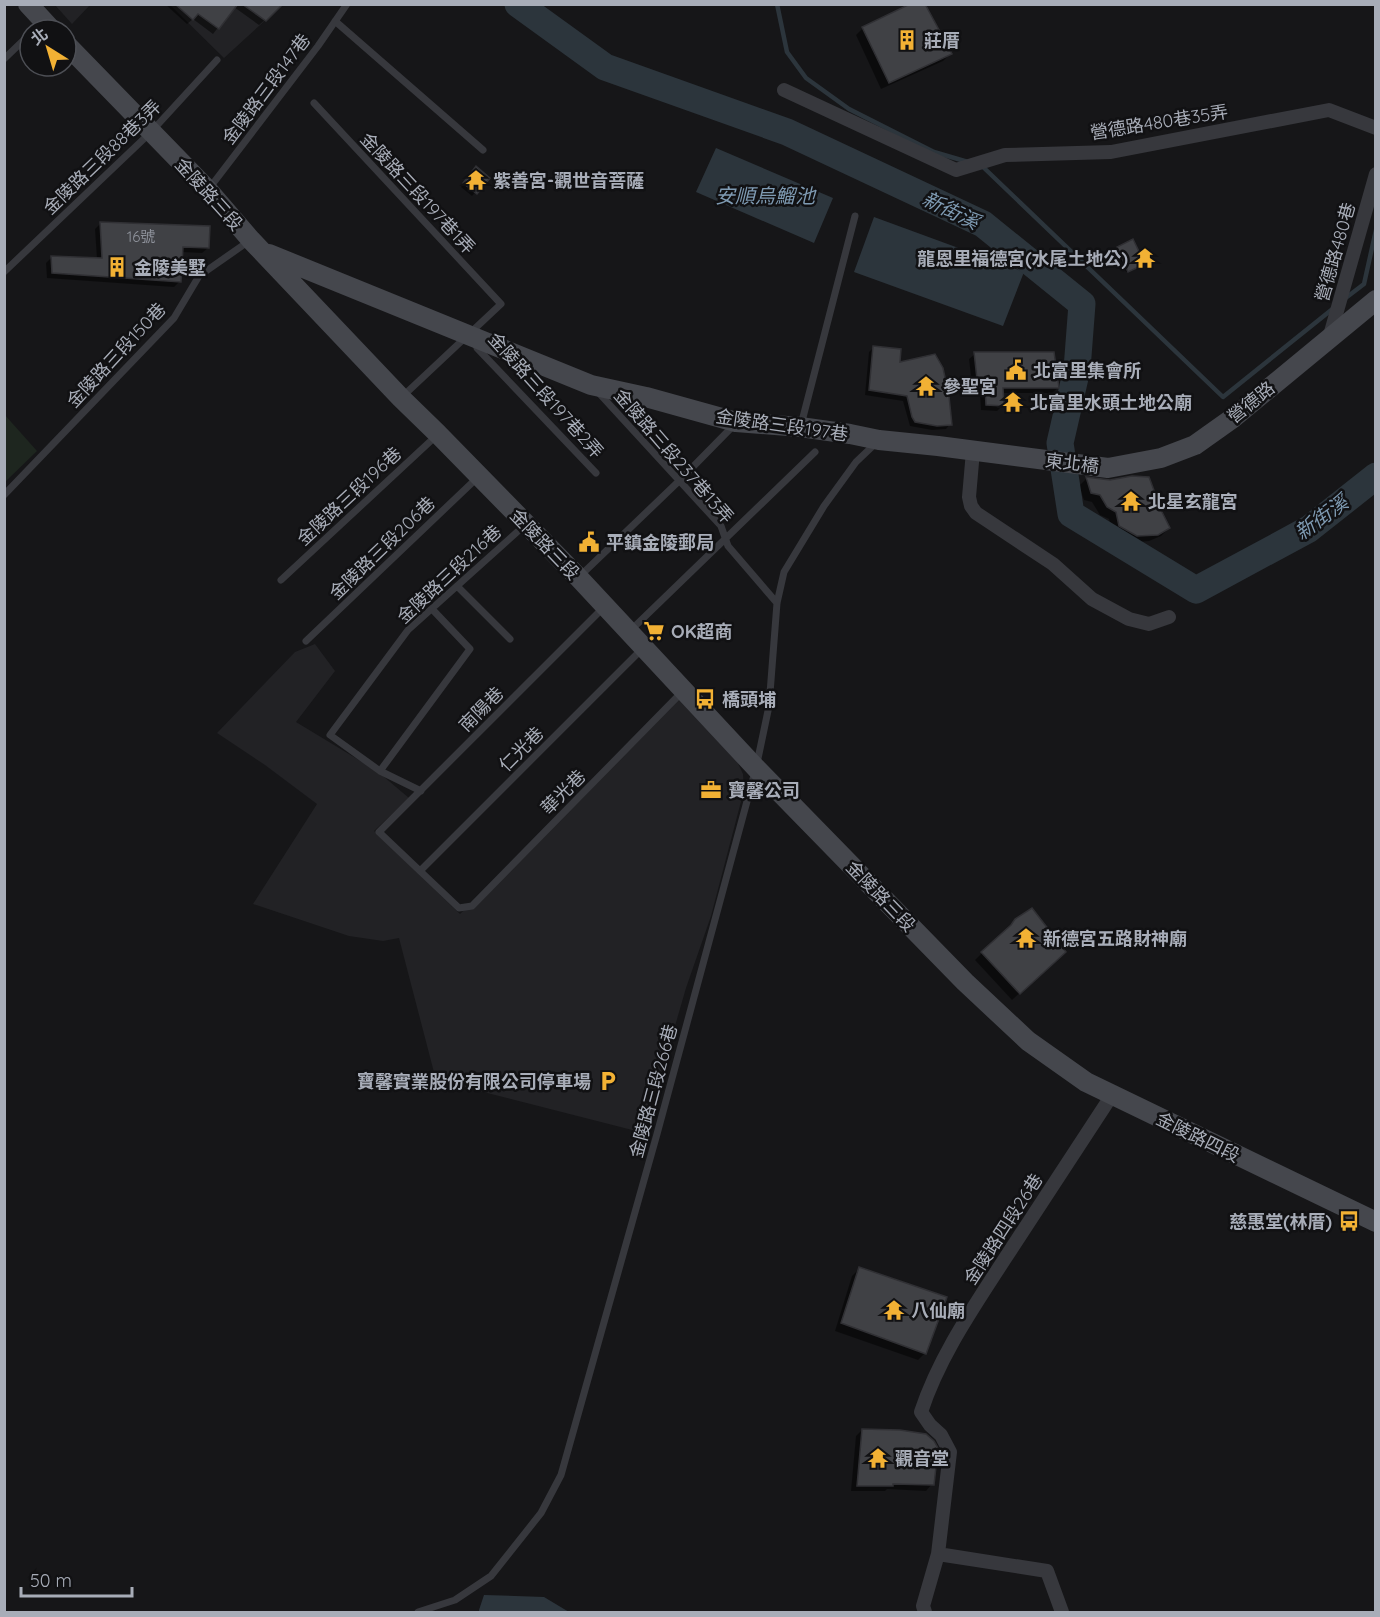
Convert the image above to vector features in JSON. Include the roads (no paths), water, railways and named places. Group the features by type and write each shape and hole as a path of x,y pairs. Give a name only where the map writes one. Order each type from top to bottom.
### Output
{"main road":[{"path":"28,4 36,18"},
{"name":"金陵路三段","path":"78,56 208,190 256,246 401,398 578,577 756,768 965,982 1028,1041"},
{"name":"金陵路三段197巷","path":"256,246 591,385 646,397 736,422 800,427 879,440 1036,459"},
{"name":"營德路","path":"1108,468 1161,458 1195,445 1233,418 1376,300"},
{"name":"東北橋","path":"1036,459 1108,468"},
{"name":"金陵路四段","path":"1028,1041 1086,1082 1376,1222"}],"street":[{"name":"營德路480巷35弄","path":"784,90 956,170 1005,155 1111,152 1329,110 1376,128"},
{"name":"營德路480巷","path":"1329,339 1376,174"},
{"path":"973,451 969,497 976,513 1053,564 1092,599 1129,619 1149,624 1169,617"},
{"name":"金陵路四段26巷","path":"926,1612 923,1606 938,1554 950,1452 941,1435 921,1412 946,1355 975,1304 1112,1095"},
{"path":"938,1554 1047,1570 1062,1612"}],"lane":[{"name":"金陵路三段147巷","path":"208,190 347,4"},
{"path":"335,21 483,150"},
{"path":"4,59 18,47"},
{"name":"金陵路三段88巷3弄","path":"4,272 151,132 217,60"},
{"name":"金陵路三段197巷1弄","path":"314,103 501,304 471,336"},
{"path":"800,427 855,216"},
{"name":"金陵路三段150巷","path":"4,495 174,318 199,276 256,246"},
{"path":"401,398 471,336"},
{"name":"金陵路三段197巷2弄","path":"471,336 477,348 596,472"},
{"name":"金陵路三段237巷13弄","path":"591,385 721,526 728,546 777,603"},
{"path":"578,577 679,481 736,422"},
{"name":"金陵路三段196巷","path":"280,580 438,434"},
{"name":"金陵路三段266巷","path":"418,1612 455,1600 491,1576 540,1513 561,1475 756,768 769,706 777,603 784,572 818,516 856,462 879,440"},
{"path":"629,632 815,452"},
{"name":"金陵路三段206巷","path":"306,642 479,477"},
{"name":"金陵路三段216巷","path":"380,771 330,735 408,630 526,524"},
{"path":"457,586 510,639"},
{"name":"南陽巷","path":"420,871 379,832 605,607"},
{"path":"421,791 380,771 470,649 432,609"},
{"name":"仁光巷","path":"420,871 644,648"},
{"name":"華光巷","path":"420,871 459,908 472,906 684,691"}],"water":[{"name":"安順烏鰡池","path":"716,148 833,198 814,243 696,192"},
{"path":"874,217 1024,272 1003,326 854,272"},
{"path":"484,1595 544,1597 569,1612 479,1612"}],"waterway":[{"name":"新街溪","path":"518,4 605,67 787,132 983,224 1082,304 1077,369 1060,443 1071,514 1196,590 1309,529 1376,476"},
{"path":"777,4 787,52 806,78 849,109 934,152 968,162"},
{"path":"982,166 1223,397 1335,307"},
{"path":"1343,300 1364,284 1376,230"}],"place":[{"name":"莊厝","path":"907,40"},
{"name":"紫善宮-觀世音菩薩","path":"476,180"},
{"name":"龍恩里福德宮(水尾土地公)","path":"1145,258"},
{"name":"金陵美墅","path":"117,267"},
{"name":"北富里集會所","path":"1016,370"},
{"name":"參聖宮","path":"926,386"},
{"name":"北富里水頭土地公廟","path":"1013,402"},
{"name":"北星玄龍宮","path":"1131,501"},
{"name":"平鎮金陵郵局","path":"589,542"},
{"name":"OK超商","path":"654,631"},
{"name":"橋頭埔","path":"705,699"},
{"name":"寶馨公司","path":"711,790"},
{"name":"新德宮五路財神廟","path":"1026,938"},
{"name":"寶馨實業股份有限公司停車場","path":"608,1081"},
{"name":"慈惠堂(林厝)","path":"1349,1221"},
{"name":"八仙廟","path":"894,1310"},
{"name":"觀音堂","path":"878,1458"}]}
